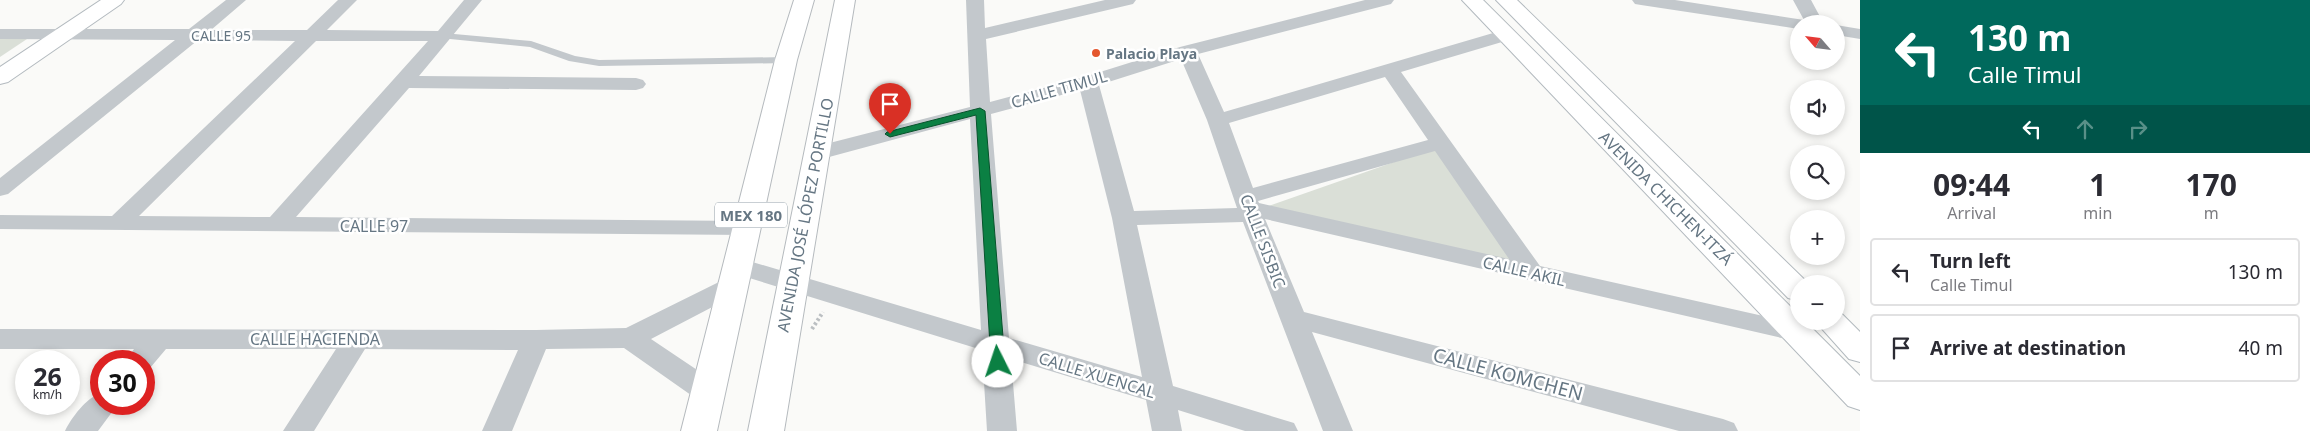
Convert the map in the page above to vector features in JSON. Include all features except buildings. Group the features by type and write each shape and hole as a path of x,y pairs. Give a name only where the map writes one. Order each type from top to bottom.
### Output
{"main road":[{"path":"0,77 95,0"},
{"path":"0,63 114,0"},
{"name":"MEX 180","path":"698,431 737,276 786,60 804,0"},
{"name":"AVENIDA JOSÉ LÓPEZ PORTILLO","path":"766,431 791,282 818,153 845,0"},
{"name":"AVENIDA CHICHEN-ITZÁ","path":"1472,0 1860,398"},
{"name":"AVENIDA CHICHEN-ITZÁ","path":"1506,0 1790,282"},
{"path":"1839,330 1860,352"}],"street":[{"path":"0,189 237,0"},
{"path":"117,224 348,0"},
{"path":"276,225 404,82 473,0"},
{"path":"975,0 980,111 1002,431"},
{"path":"976,36 1127,0"},
{"name":"CALLE TIMUL","path":"818,153 1088,82 1342,5 1386,0"},
{"path":"1642,0 1679,3 1790,22"},
{"path":"1802,0 1810,15"},
{"path":"1845,32 1860,34"},
{"name":"CALLE 95","path":"0,34 443,36"},
{"path":"1217,120 1506,36"},
{"name":"CALLE SISBIC","path":"1187,51 1217,120 1338,431"},
{"path":"1389,69 1531,272"},
{"path":"404,82 636,84"},
{"path":"1088,82 1124,218 1167,431"},
{"path":"1124,218 1249,206 1439,143"},
{"name":"CALLE AKIL","path":"1249,206 1666,305 1799,334"},
{"name":"CALLE 97","path":"0,222 748,228"},
{"name":"CALLE XUENCAL","path":"737,276 791,282 1283,431"},
{"name":"CALLE HACIENDA","path":"0,339 536,340 630,338 737,276"},
{"name":"CALLE KOMCHEN","path":"1293,318 1723,431"},
{"path":"630,338 708,392"},
{"path":"150,350 159,339"},
{"path":"298,431 357,339"},
{"path":"497,431 536,340"},
{"path":"80,431 94,415"}],"lane":[{"path":"443,36 531,44 573,59 599,63 786,60"}],"path":[{"path":"808,336 822,312 831,315"}],"shaded area":[{"path":"0,36 30,37 0,57"},
{"path":"1437,147 1514,263 1263,208"}],"place":[{"name":"Palacio Playa","path":"1096,53"}],"route":[{"path":"890,134 980,111 998,362"}]}
